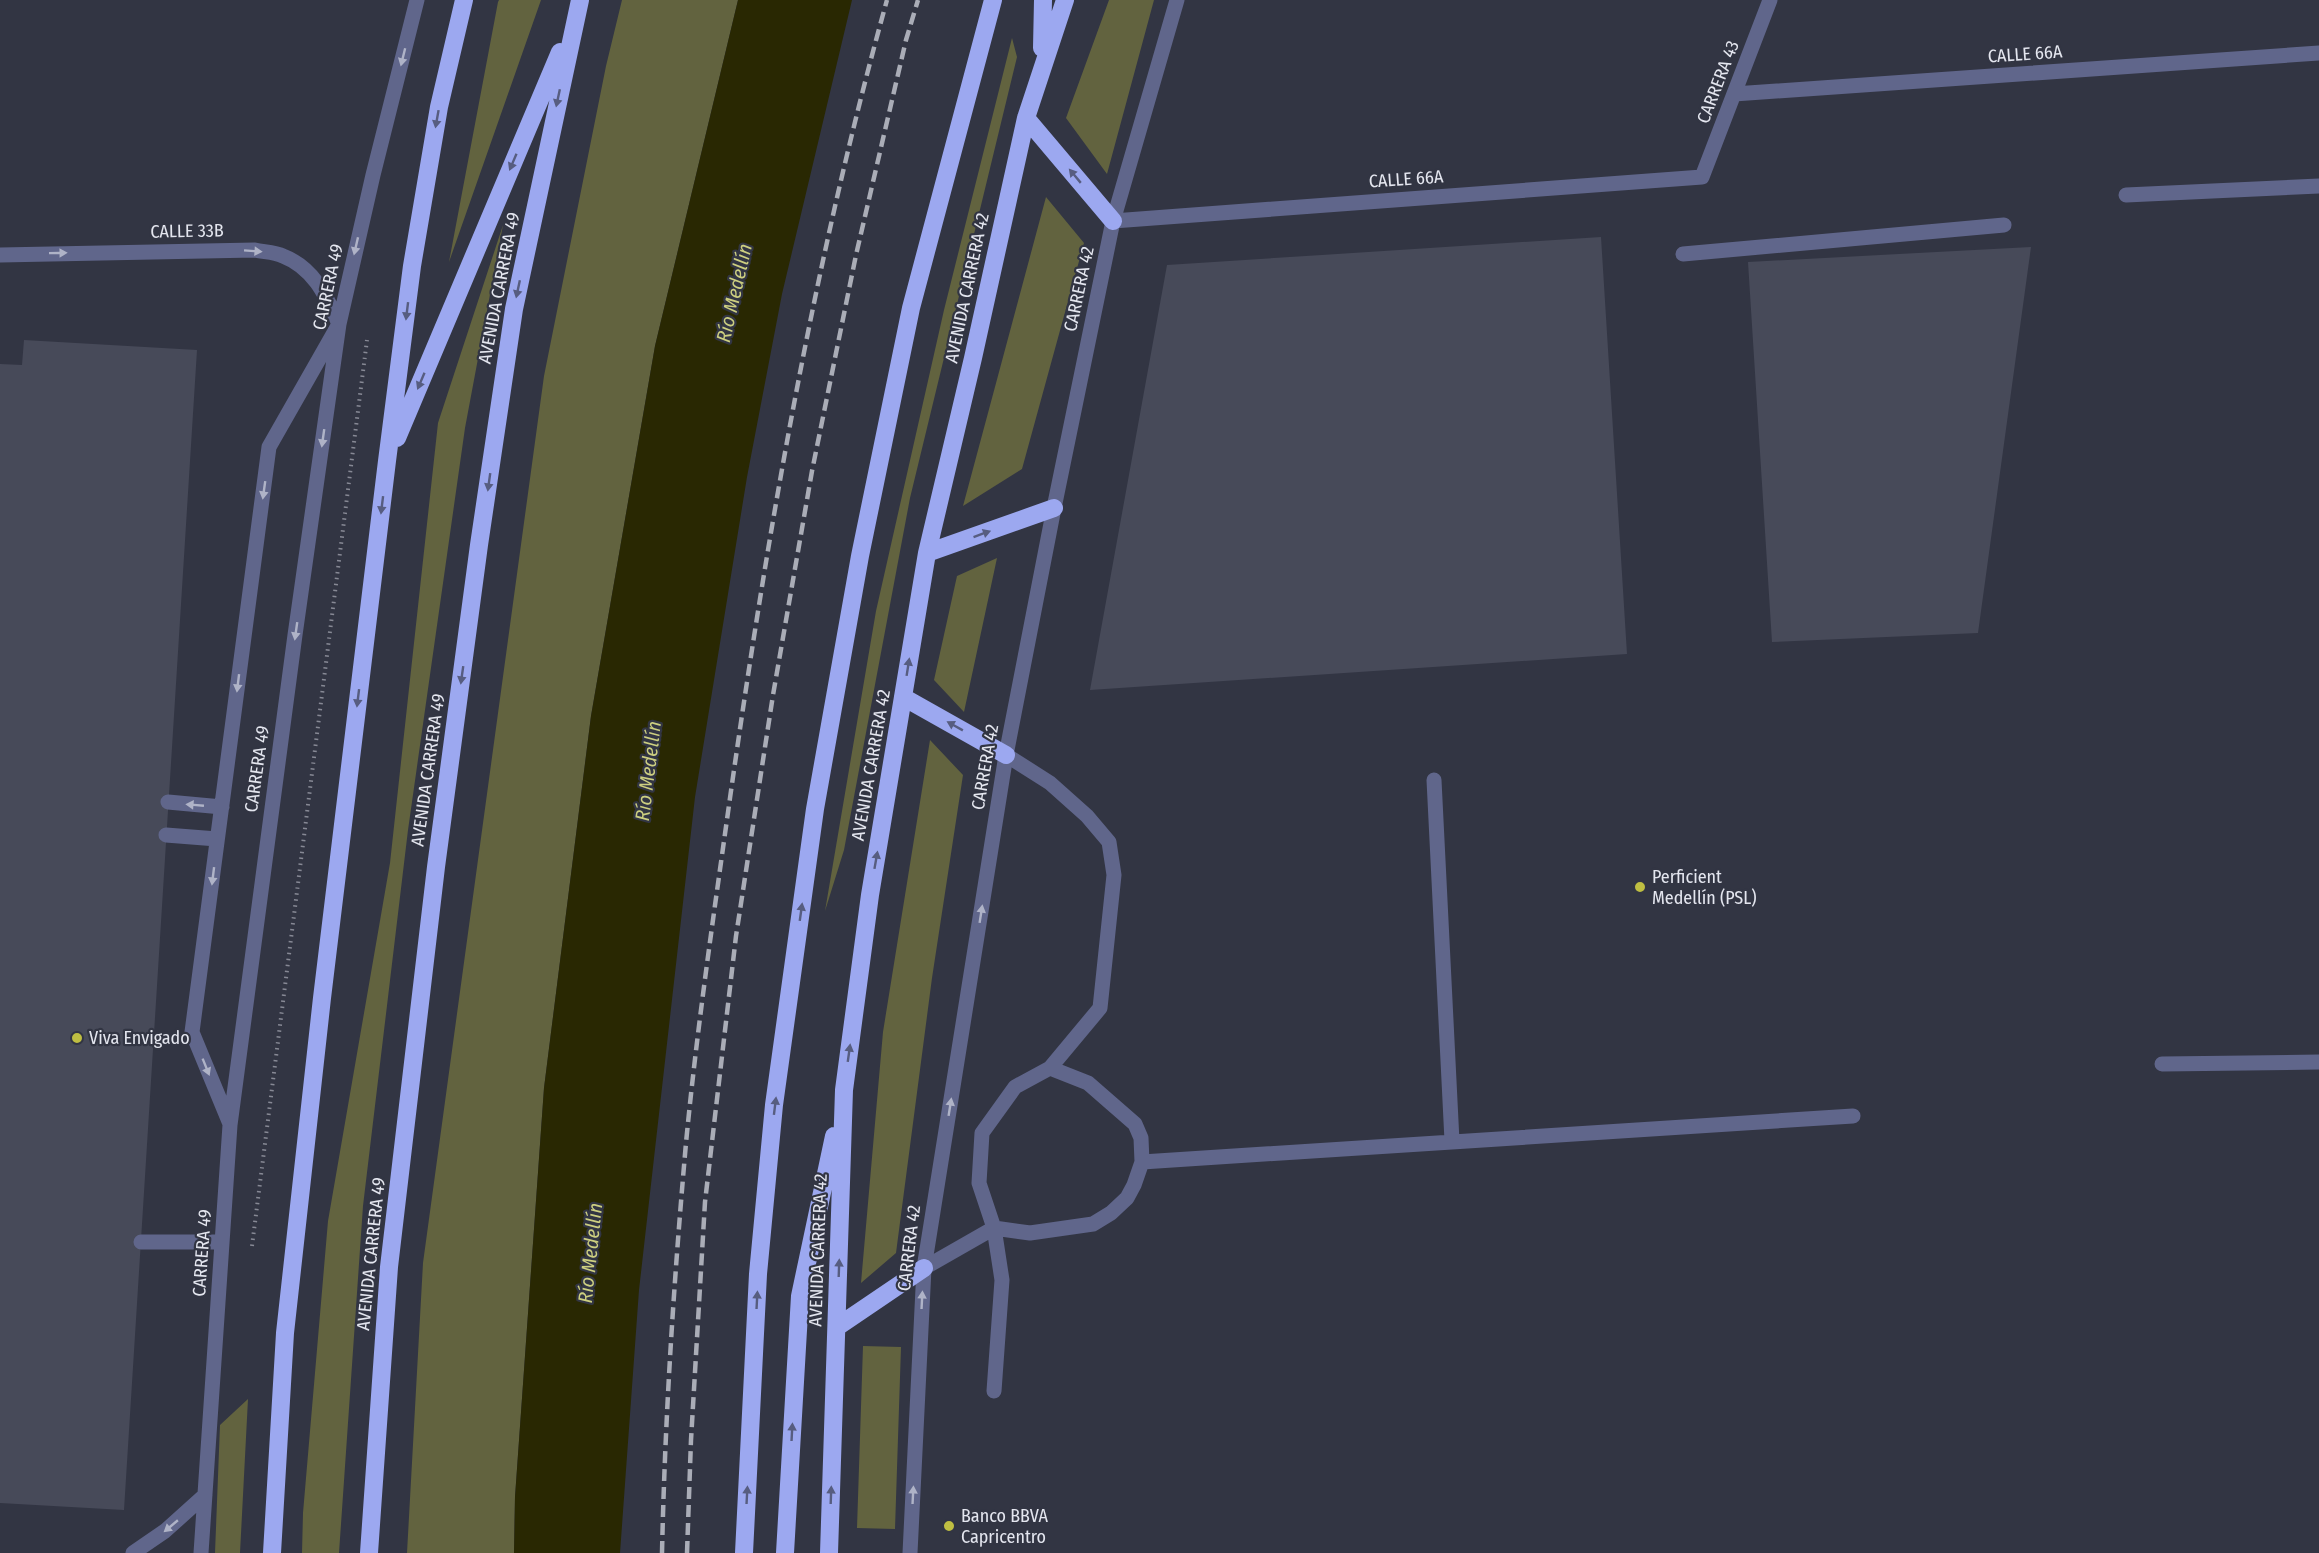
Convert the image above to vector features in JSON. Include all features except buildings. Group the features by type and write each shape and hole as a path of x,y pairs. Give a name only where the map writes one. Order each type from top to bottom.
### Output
{"highway":[{"path":"272,1553 288,1310 322,998 387,461 414,254 439,107 464,0"},
{"path":"744,1553 758,1274 772,1128 815,809 860,556 911,308 993,0"},
{"path":"1042,65 1043,0"},
{"name":"AVENIDA CARRERA 42","path":"829,1553 844,1090 870,895 927,554 1026,118 1065,0"},
{"path":"387,461 578,6"},
{"name":"AVENIDA CARRERA 49","path":"369,1553 389,1267 436,867 479,545 514,309 578,6"},
{"path":"1026,118 1113,221"},
{"path":"927,554 1054,508"},
{"path":"903,697 1006,754"},
{"path":"784,1553 800,1296 844,1090"},
{"path":"837,1327 924,1268"}],"street":[{"name":"CARRERA 49","path":"201,1553 230,1125 339,324 373,175 417,0"},
{"name":"CARRERA 42","path":"910,1553 924,1268 1006,754 1113,221 1177,0"},
{"name":"CARRERA 43","path":"1701,177 1770,0"},
{"name":"CALLE 66A","path":"1734,94 2319,53"},
{"name":"CALLE 66A","path":"1113,221 1701,177"},
{"path":"2126,195 2319,186"},
{"path":"1683,254 2004,225"},
{"name":"CALLE 33B","path":"0,255 255,250 283,255 304,268 323,289 339,324"},
{"path":"230,1125 192,1032 269,447 339,324"},
{"path":"994,1391 1002,1280 994,1228 979,1183 982,1133 1015,1087 1050,1068 1100,1008 1114,875 1109,842 1087,816 1050,783 1006,754"},
{"path":"1434,780 1452,1141"},
{"path":"168,802 222,807"},
{"path":"166,835 217,839"},
{"path":"2162,1064 2319,1062"},
{"path":"924,1268 994,1228 1030,1233 1093,1224 1111,1213 1127,1198 1142,1162 1141,1138 1135,1124 1088,1083 1050,1068"},
{"path":"1142,1162 1853,1116"},
{"path":"141,1242 222,1242"},
{"path":"133,1553 165,1531 205,1495"}],"path":[{"path":"251,1251 369,329"}],"green space":[{"path":"499,0 541,0 449,262 498,2"},
{"path":"622,0 738,0 655,346 591,716 544,1088 515,1497 514,1553 407,1553 423,1263 544,376 606,66"},
{"path":"1109,0 1154,0 1107,174 1066,118"},
{"path":"1012,38 1017,57 910,498 844,850 825,911 876,611 944,310"},
{"path":"1046,197 1084,243 1022,469 963,506"},
{"path":"503,225 465,428 408,830 363,1206 339,1553 302,1553 303,1513 328,1221 390,863 438,423"},
{"path":"997,558 964,712 934,680 957,576"},
{"path":"930,740 963,775 932,978 896,1253 861,1283 883,1032"},
{"path":"863,1346 901,1347 895,1529 857,1528"},
{"path":"248,1399 240,1553 215,1553 220,1425"}],"water":[{"name":"Río Medellín","path":"738,0 852,0 782,294 747,477 695,797 639,1290 620,1553 514,1553 515,1497 544,1088 591,716 655,346"}],"railway":[{"path":"662,1553 665,1450 686,1143 730,798 760,597 795,397 837,198 887,0"},
{"path":"687,1553 705,1202 736,936 773,695 812,471 856,255 906,40 918,0"}],"place":[{"name":"Perficient Medellín (PSL)","path":"1640,887"},
{"name":"Viva Envigado","path":"77,1038"},
{"name":"Banco BBVA Capricentro","path":"949,1526"}]}
